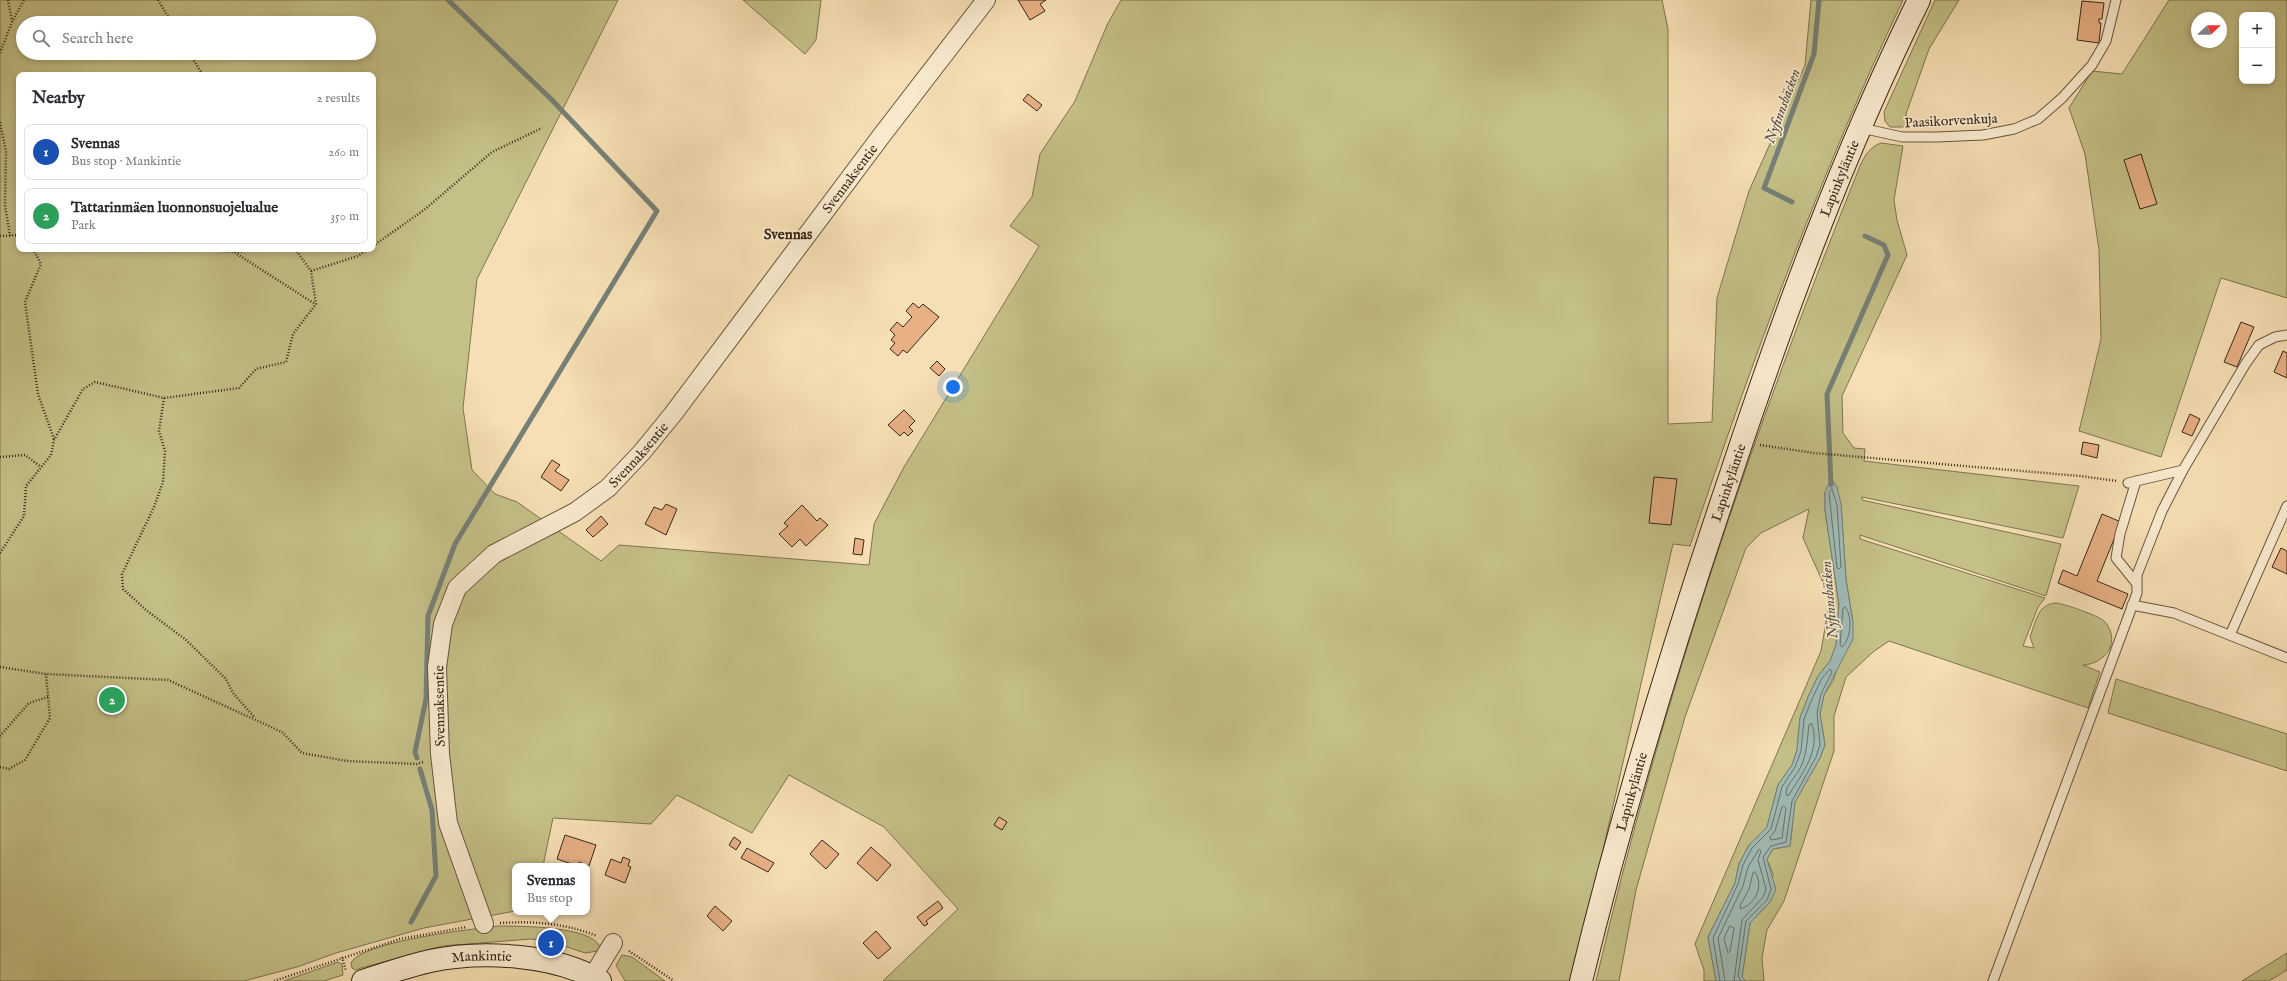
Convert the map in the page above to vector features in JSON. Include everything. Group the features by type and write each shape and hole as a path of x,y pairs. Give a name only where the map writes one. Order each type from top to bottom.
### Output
{"main road":[{"name":"Lapinkyläntie","path":"1581,981 1598,914 1662,687 1688,601 1742,440 1809,255 1861,128 1919,0"},
{"name":"Mankintie","path":"354,976 430,961 464,957 502,956 534,959 596,979"}],"street":[{"name":"Svennaksentie","path":"484,924 448,823 440,754 437,667 443,624 457,588 494,554 576,512 608,488 642,452 673,414 882,134 986,0"},
{"path":"596,979 613,943"}],"lane":[{"name":"Paasikorvenkuja","path":"1861,128 1902,137 1983,135 2014,129 2038,119 2062,98 2092,65 2106,41 2116,0"},
{"path":"1993,981 2137,593 2137,575 2162,511 2183,470 2259,345 2275,336 2287,335"},
{"path":"2137,584 2116,558 2132,482 2183,470"},
{"path":"2230,635 2287,506"},
{"path":"2132,605 2174,613 2287,658"}],"path":[{"path":"8,0 12,22"},
{"path":"0,53 12,22 24,0"},
{"path":"158,0 168,16"},
{"path":"194,60 201,72"},
{"path":"0,122 6,152 5,205 10,236"},
{"path":"376,244 424,210 492,152 542,128"},
{"path":"0,236 16,235"},
{"path":"35,252 41,264 25,302 38,394 54,440"},
{"path":"234,252 316,304"},
{"path":"0,553 24,516 26,486 51,455 54,440 83,389 90,383 95,382 164,398 239,388 256,369 286,362 293,334 316,304 311,271 297,252"},
{"path":"311,271 358,256 364,252"},
{"path":"164,398 159,431 165,451 163,482 154,507 122,574 123,589 140,606 186,640 212,665 226,679 233,693 257,720"},
{"path":"1742,440 1762,446 1814,453 1843,454 2132,482"},
{"path":"0,457 25,455 41,467"},
{"path":"0,667 46,674 168,680 282,732 302,754 347,761 417,764 440,754"},
{"path":"0,767 9,769 25,760 50,718 46,674"},
{"path":"0,736 29,703 48,697"},
{"path":"274,981 342,957 400,939 484,924 536,921 577,928 613,943 648,962 674,981"},
{"path":"342,957 354,976"}],"shaded area":[{"path":"0,0 618,0 477,279 463,408 472,470 495,494 517,502 601,561 619,545 869,565 874,524 904,467 1039,246 1010,226 1032,197 1040,154 1075,101 1108,23 1121,0 1662,0 1668,29 1668,424 1712,422 1717,298 1749,191 1805,65 1811,0 1903,0 1843,134 1788,270 1762,339 1690,546 1673,544 1573,981 883,981 958,909 884,827 789,775 752,833 677,795 651,824 553,818 544,863 512,863 512,912 424,928 336,953 297,967 244,981 0,981"},
{"path":"743,0 821,0 816,40 805,54"},
{"path":"1935,0 1959,0 1929,49 1906,114 1909,127 1890,127 1885,121 1884,112"},
{"path":"2169,0 2287,0 2287,298 2221,278 2161,457 2079,431 2101,339 2099,250 2085,154 2069,108 2092,71 2122,74"},
{"path":"1881,143 1903,146 1894,200 1897,220 1907,255 1842,396 1843,433 1854,448 1865,449 1864,461 2079,486 2063,538 1862,497 1862,500 2061,544 2046,596 1860,535 1860,539 2045,598 2038,607 2023,646 2034,648 2030,637 2038,615 2042,609 2055,603 2081,610 2104,621 2112,636 2109,650 2099,660 2091,664 2083,665 2100,672 2088,708 1889,641 1873,652 1846,677 1834,716 1834,751 1784,901 1767,930 1762,958 1764,981 1746,981 1742,977 1750,923 1770,902 1773,874 1767,859 1773,849 1790,846 1795,802 1820,758 1825,745 1820,714 1824,695 1833,681 1853,622 1846,580 1841,504 1825,492 1825,510 1839,604 1836,645 1830,661 1818,676 1800,718 1797,750 1792,765 1778,785 1767,827 1749,845 1739,864 1735,883 1708,937 1716,981 1704,981 1704,970 1695,944 1821,651 1830,598 1803,538 1809,509 1761,533 1746,548 1685,717 1636,890 1619,981 1596,981 1650,774 1712,569 1783,366 1860,166 1868,152"},
{"path":"2116,679 2287,734 2287,771 2108,713"},
{"path":"499,926 538,927 570,931 594,940 600,947 598,951 585,953 549,941 531,939 442,946 355,970 352,968 351,963 359,955 375,948 396,942 444,933"},
{"path":"2287,953 2287,970 2269,981 2242,981"},
{"path":"622,955 632,957 665,981 625,981 616,965"},
{"path":"338,962 342,964 343,975 324,981 284,981"}],"water":[{"path":"1831,478 1837,487 1841,504 1846,580 1853,622 1853,639 1824,695 1820,714 1825,745 1820,758 1795,802 1790,846 1773,849 1767,859 1776,890 1770,902 1750,923 1742,977 1746,981 1716,981 1708,937 1735,883 1739,864 1749,845 1767,827 1778,785 1792,765 1797,750 1800,718 1818,676 1830,661 1836,645 1839,604 1825,510 1825,492"}],"building":[{"path":"1018,0 1046,0 1040,4 1045,11 1030,20"},
{"path":"2082,1 2104,3 2102,19 2099,19 2099,23 2101,23 2099,43 2077,40"},
{"path":"1028,94 1042,105 1037,111 1023,100"},
{"path":"2141,154 2157,204 2140,209 2124,160"},
{"path":"913,303 919,308 923,304 939,317 907,353 903,350 898,356 890,349 895,343 891,340 895,335 890,330 897,322 903,327 912,317 906,311"},
{"path":"2241,322 2254,327 2237,367 2224,362"},
{"path":"2283,351 2287,353 2287,378 2274,372"},
{"path":"937,361 945,369 939,376 930,368"},
{"path":"904,410 915,421 909,427 913,431 908,436 904,432 900,436 888,425"},
{"path":"2190,414 2200,419 2192,436 2182,432"},
{"path":"2083,442 2099,445 2097,458 2081,454"},
{"path":"552,460 560,465 555,471 569,480 561,491 541,477"},
{"path":"1654,477 1677,479 1671,525 1649,523"},
{"path":"666,504 677,509 666,535 645,524 654,507 662,510"},
{"path":"802,505 817,521 820,518 828,525 806,546 800,539 792,547 779,534 788,526 784,523"},
{"path":"2102,514 2121,522 2097,581 2128,594 2122,609 2058,583 2063,570 2077,576"},
{"path":"601,516 608,524 593,537 586,530"},
{"path":"855,538 864,540 862,555 853,554"},
{"path":"2281,548 2287,551 2287,574 2272,567"},
{"path":"999,817 1007,822 1002,830 994,825"},
{"path":"565,835 596,845 590,863 569,863 557,859"},
{"path":"734,837 741,842 736,850 729,845"},
{"path":"822,840 839,854 826,869 810,854"},
{"path":"871,847 891,865 877,881 857,863"},
{"path":"747,848 774,863 768,872 741,858"},
{"path":"623,857 630,860 628,866 631,867 625,883 605,875 611,859 621,863"},
{"path":"938,901 943,908 926,921 928,924 924,926 917,917"},
{"path":"715,906 732,921 723,931 707,916"},
{"path":"876,931 891,948 878,959 863,943"}],"waterway":[{"path":"417,758 415,752 426,699 428,616 455,544 657,211 551,99 448,0"},
{"name":"Nyfinnsbäcken","path":"1792,202 1764,188 1814,54 1819,0"},
{"name":"Nyfinnsbäcken","path":"1831,485 1827,394 1888,255 1884,245 1865,236"},
{"path":"411,922 436,876 432,810 420,769"}],"place":[{"name":"Tattarinmäen luonnonsuojelualue","path":"112,700"},
{"name":"Svennas","path":"551,943"}],"district":[{"name":"Svennas","path":"788,234"}]}
